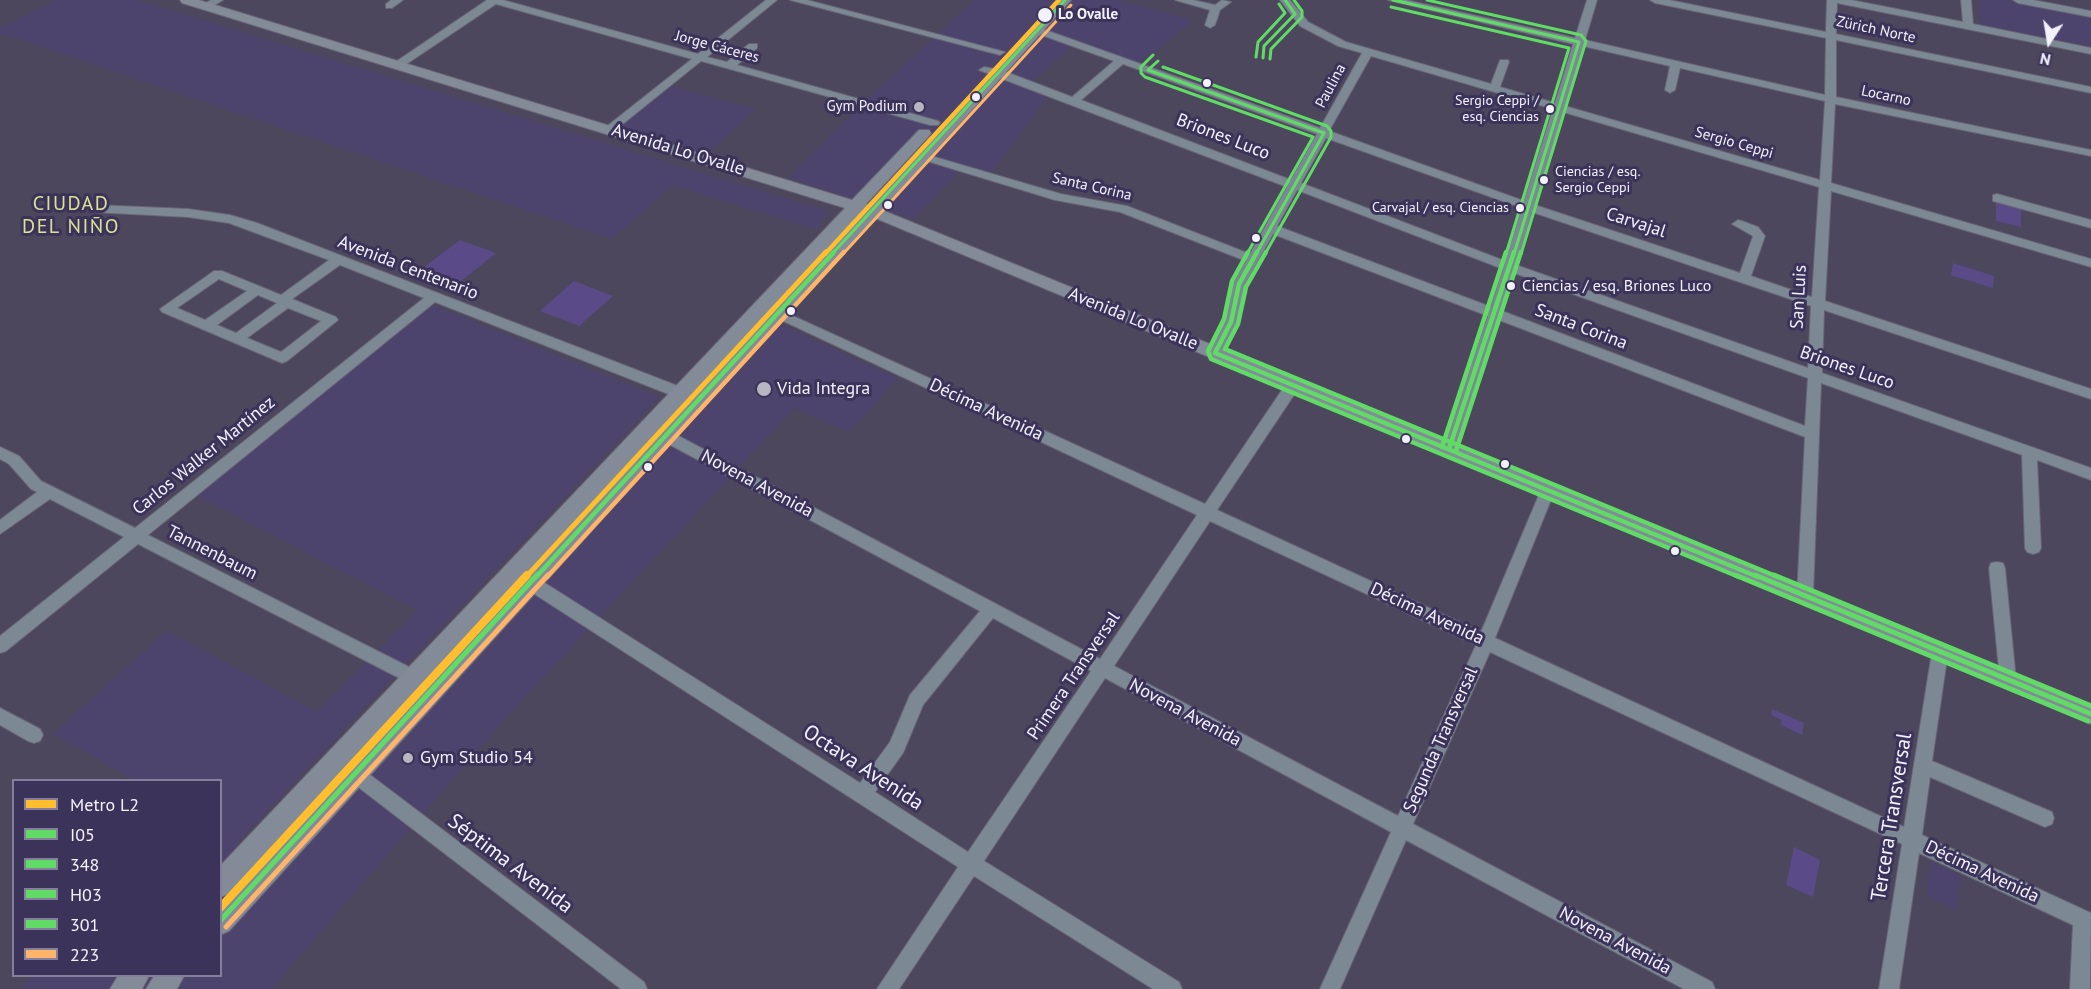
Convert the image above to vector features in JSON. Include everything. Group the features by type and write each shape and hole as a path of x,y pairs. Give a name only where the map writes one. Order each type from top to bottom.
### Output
{"main road":[{"name":"Avenida Lo Ovalle","path":"186,0 212,3 398,65 864,208 2091,714"},
{"path":"990,71 1000,52 1049,0"},
{"path":"222,883 416,678 691,397 990,71 1037,30 1065,0"},
{"path":"864,208 921,156 937,129"},
{"path":"222,920 666,436 691,397"},
{"path":"353,744 351,759 355,774"},
{"path":"123,989 134,977"},
{"path":"159,989 169,977"}],"street":[{"path":"398,65 494,0"},
{"name":"Jorge Cáceres","path":"494,0 729,66 937,129"},
{"path":"610,129 772,0"},
{"path":"795,0 1000,52"},
{"path":"1180,0 1216,8"},
{"name":"Paulina","path":"1215,352 1231,322 1237,288 1368,52 1314,31 1299,19 1285,0"},
{"name":"Locarno","path":"1393,0 1830,99 2091,153"},
{"path":"1449,449 1495,314 1592,0"},
{"name":"Zürich Norte","path":"1655,0 2091,90"},
{"path":"1834,0 2091,51"},
{"name":"San Luis","path":"1805,596 1834,0"},
{"path":"1966,0 1968,26"},
{"path":"2018,0 2091,14"},
{"path":"1209,25 1216,8 1226,2"},
{"name":"Carvajal","path":"1037,30 1529,206 2091,393"},
{"path":"729,66 753,46"},
{"name":"Sergio Ceppi","path":"1368,52 2091,263"},
{"path":"1073,101 1122,60"},
{"path":"1494,88 1504,62"},
{"path":"1670,90 1676,64"},
{"name":"Briones Luco","path":"990,71 1509,267 2091,474"},
{"name":"Santa Corina","path":"921,156 1059,197 1123,209 1252,259"},
{"path":"1996,198 2091,224"},
{"name":"Avenida Centenario","path":"96,209 152,210 230,219 691,397"},
{"path":"1738,224 1754,230 1760,236 1744,279"},
{"name":"Santa Corina","path":"1270,228 1812,434"},
{"path":"237,339 338,260"},
{"path":"218,274 285,301 331,320 282,358 167,309 218,274"},
{"path":"206,326 257,290"},
{"name":"Carlos Walker Martínez","path":"0,646 433,297"},
{"name":"Décima Avenida","path":"771,310 2087,921"},
{"name":"Primera Transversal","path":"887,989 1293,385"},
{"name":"Novena Avenida","path":"666,436 1705,989"},
{"name":"Tannenbaum","path":"0,452 14,459 30,480 49,491 416,678"},
{"path":"2029,453 2033,548"},
{"name":"Segunda Transversal","path":"1330,989 1486,641 1548,490"},
{"path":"0,528 49,491"},
{"path":"1997,568 2008,680"},
{"name":"Octava Avenida","path":"531,584 1172,989"},
{"path":"862,795 897,747 916,700 991,609"},
{"name":"Tercera Transversal","path":"1889,989 1940,652"},
{"path":"0,716 34,735"},
{"path":"1923,765 2045,818"},
{"name":"Séptima Avenida","path":"355,774 637,989"},
{"path":"2080,989 2087,921"}],"shaded area":[{"path":"56,0 137,0 827,211 817,230 672,185 612,239 0,33 0,28"},
{"path":"975,0 1118,0 1194,20 1140,63 1077,42 1026,86 1048,95 991,173 965,165 914,219 788,178 867,100"},
{"path":"1979,0 2002,0 2091,17 2091,46 1980,24"},
{"path":"671,86 755,109 708,153 621,126"},
{"path":"1996,202 2021,208 2021,227 1996,221"},
{"path":"460,240 496,253 460,282 424,267"},
{"path":"1953,263 1994,276 1993,288 1951,275"},
{"path":"574,281 613,296 579,326 540,311"},
{"path":"430,304 659,397 236,843 287,868 680,433 781,325 898,378 849,432 794,408 507,716 271,989 21,989 34,977 222,977 222,779 133,779 53,734 167,631 317,712 418,610 195,495"},
{"path":"1772,709 1804,723 1802,735 1781,725 1782,720 1771,715"},
{"path":"1794,847 1820,860 1813,897 1786,885"},
{"path":"1930,861 1960,875 1957,910 1927,896"}],"metro line":[{"name":"L2","path":"222,906 1059,0"}],"transit line":[{"name":"301","path":"222,919 1065,0"},
{"name":"I05","path":"1263,58 1264,46 1295,14 1285,0"},
{"name":"348","path":"1270,59 1271,49 1302,17 1302,11 1294,0"},
{"name":"I05","path":"1393,0 1579,42 1495,314 1449,449"},
{"name":"H03","path":"1427,0 1581,35 1586,41 1502,316 1456,451"},
{"name":"H03","path":"1256,57 1258,42 1285,13 1279,4"},
{"name":"223","path":"226,927 1071,5"},
{"name":"348","path":"1391,7 1569,48 1488,312 1442,447"},
{"name":"348","path":"1153,55 1141,67 1141,73 1145,77 1313,137 1232,281 1224,319 1208,351 1211,359 2088,721"},
{"name":"I05","path":"1158,61 1148,70 1324,133 1239,284 1231,322 1215,353 2091,714"},
{"name":"H03","path":"1163,67 1327,126 1331,131 1331,137 1246,287 1238,324 1225,349 2091,706"}],"place":[{"name":"Lo Ovalle","path":"1045,15"},
{"name":"Gym Podium","path":"919,107"},
{"name":"Sergio Ceppi / esq. Ciencias","path":"1550,109"},
{"name":"Ciencias / esq. Sergio Ceppi","path":"1544,180"},
{"name":"Carvajal / esq. Ciencias","path":"1520,208"},
{"name":"Ciencias / esq. Briones Luco","path":"1511,286"},
{"name":"Vida Integra","path":"764,389"},
{"name":"Gym Studio 54","path":"408,758"}],"district":[{"name":"CIUDAD DEL NIÑO","path":"71,216"}]}
